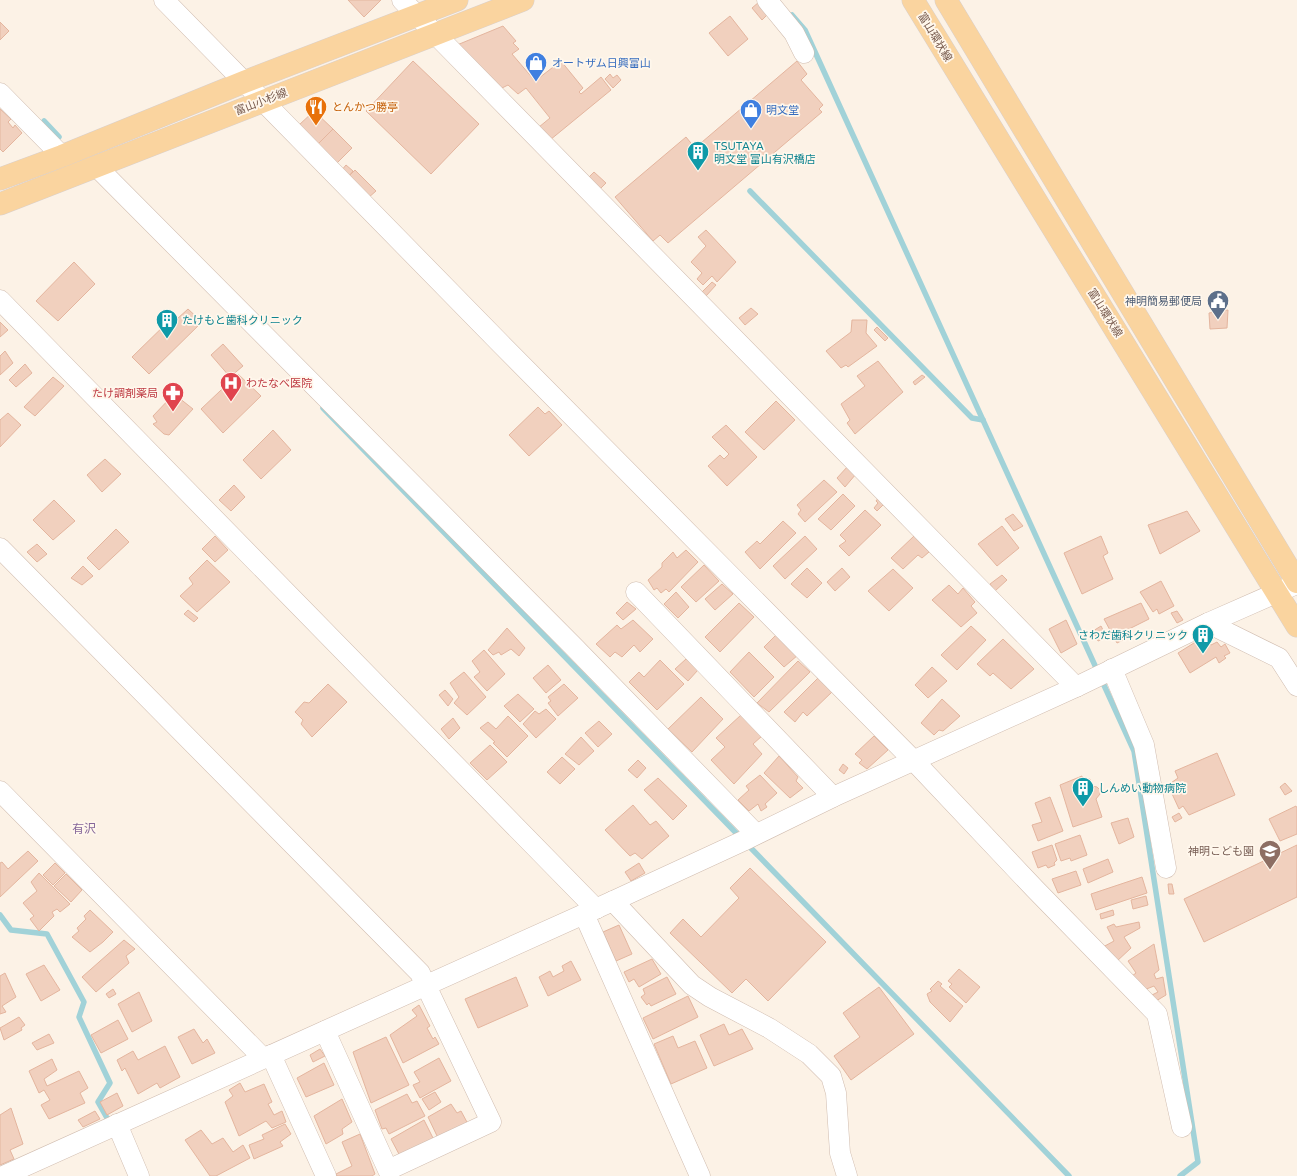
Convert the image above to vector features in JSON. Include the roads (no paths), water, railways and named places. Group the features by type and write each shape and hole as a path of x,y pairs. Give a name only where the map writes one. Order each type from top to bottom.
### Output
{"main road":[{"path":"0,179 62,156 244,82 418,16 456,0"},
{"name":"富山小杉線","path":"0,204 523,0"},
{"name":"富山環状線","path":"913,0 1297,626"},
{"path":"946,0 1297,583"}],"street":[{"path":"164,0 914,761 1034,888 1157,1014 1182,1127"},
{"path":"402,0 1076,687"},
{"path":"767,0 794,33 804,52"},
{"path":"0,93 62,156"},
{"path":"97,166 574,647 756,834"},
{"path":"0,300 597,908 692,985 710,997 769,1028 809,1054 831,1076 836,1093 840,1153 847,1176"},
{"path":"0,548 420,973 490,1122 388,1170 325,1031"},
{"path":"2,1176 597,908 834,797 1076,687 1208,623 1297,583"},
{"path":"636,592 834,797"},
{"path":"1208,623 1279,658 1297,686"},
{"path":"1112,669 1144,745 1166,868"},
{"path":"0,792 267,1057 326,1176"},
{"path":"597,908 700,1176"},
{"path":"117,1124 139,1176"}],"waterway":[{"path":"792,15 805,30 1134,751 1198,1162 1180,1176"},
{"path":"44,121 59,137"},
{"path":"750,191 972,418 983,420"},
{"path":"323,408 741,838"},
{"path":"747,844 1069,1176"},
{"path":"0,915 11,930 47,934 84,1002 79,1017 110,1083 98,1102 107,1118"}],"place":[{"name":"オートザム日興富山","path":"536,82"},
{"name":"とんかつ勝亭","path":"316,126"},
{"name":"明文堂","path":"751,130"},
{"name":"TSUTAYA 明文堂 富山有沢橋店","path":"698,172"},
{"name":"神明簡易郵便局","path":"1218,320"},
{"name":"たけもと歯科クリニック","path":"167,340"},
{"name":"わたなべ医院","path":"231,402"},
{"name":"たけ調剤薬局","path":"173,412"},
{"name":"さわだ歯科クリニック","path":"1203,654"},
{"name":"しんめい動物病院","path":"1083,808"},
{"name":"神明こども園","path":"1270,870"}],"district":[{"name":"有沢","path":"84,829"}]}
